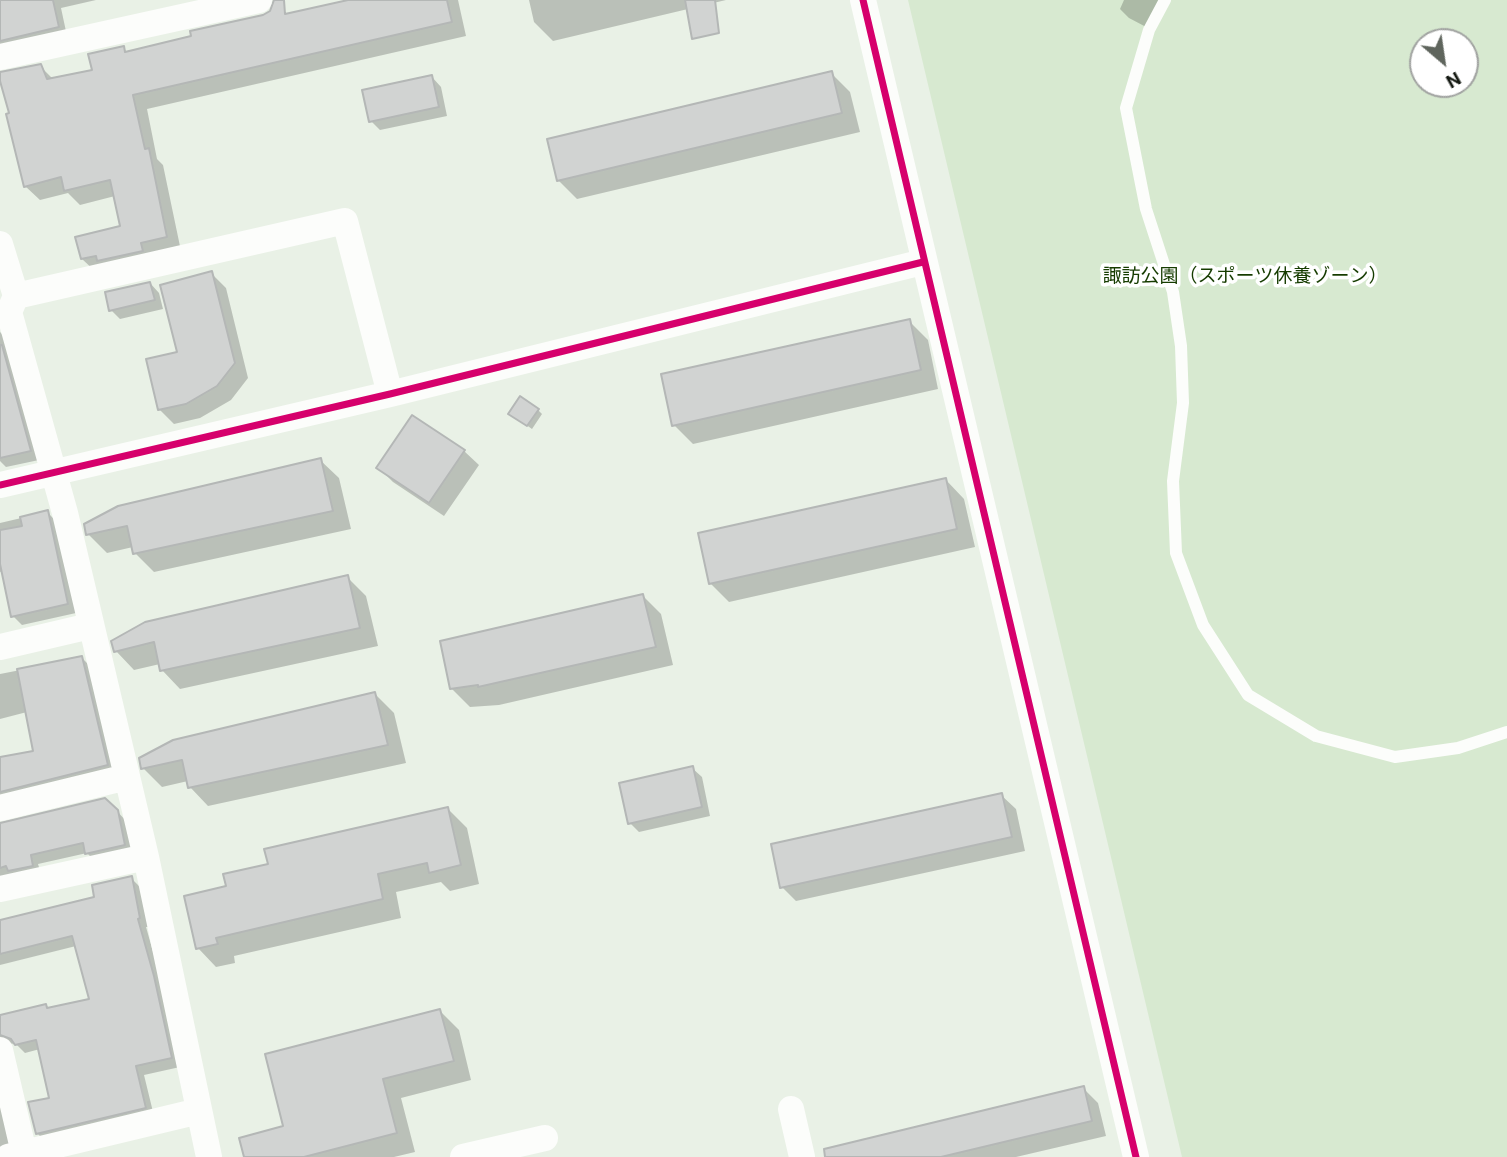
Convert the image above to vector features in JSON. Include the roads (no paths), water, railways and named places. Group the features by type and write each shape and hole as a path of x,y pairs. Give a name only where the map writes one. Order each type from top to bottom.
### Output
{"street":[{"path":"0,57 259,0"},
{"path":"863,0 1136,1157"},
{"path":"9,308 345,221 390,394"},
{"path":"0,244 9,308 65,513 146,857 209,1157"},
{"path":"0,485 390,394 923,262"},
{"path":"0,647 90,626"},
{"path":"0,808 127,777"},
{"path":"0,889 146,857"},
{"path":"0,1050 16,1155 199,1111"},
{"path":"791,1109 802,1157"},
{"path":"463,1157 545,1138"}],"lane":[{"path":"1166,0 1149,30 1126,108 1146,209 1173,292 1181,346 1183,403 1173,481 1176,553 1203,625 1248,695 1316,736 1395,757 1458,748 1507,733"}],"park label":[{"name":"諏訪公園（スポーツ休養ゾーン）","path":"1245,277"}]}
